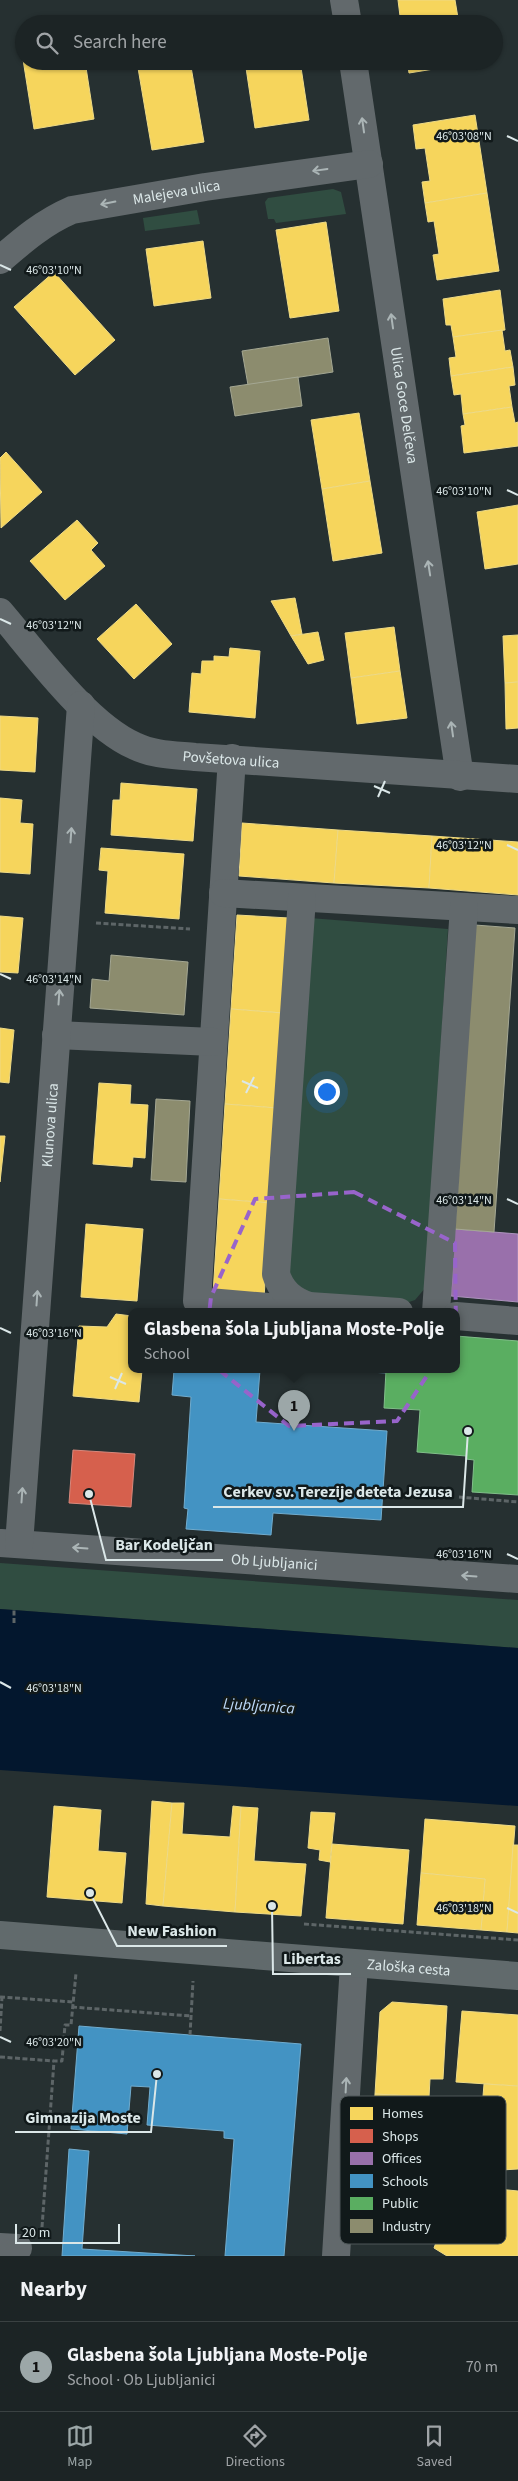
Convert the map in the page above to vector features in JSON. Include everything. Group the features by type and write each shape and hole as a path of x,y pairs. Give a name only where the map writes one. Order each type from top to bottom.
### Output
{"main road":[{"name":"Zaloška cesta","path":"0,1935 518,1976"}],"street":[{"path":"344,0 346,15"},
{"name":"Ulica Goce Delčeva","path":"354,70 460,777"},
{"name":"Malejeva ulica","path":"0,260 33,231 55,217 72,210 204,187 368,164"},
{"name":"Povšetova ulica","path":"0,612 81,706 115,736 136,747 150,751 195,757 232,758 518,780"},
{"name":"Klunova ulica","path":"9,1543 56,1035 81,706"},
{"path":"232,758 197,1301 268,1308 309,1306 339,1308"},
{"path":"223,893 518,910"},
{"path":"302,898 276,1274 279,1286 287,1294 297,1302 309,1306"},
{"path":"436,1308 464,907"},
{"path":"56,1035 213,1042"},
{"path":"460,1316 518,1321"},
{"name":"Ob Ljubljanici","path":"9,1543 518,1579"},
{"path":"346,2096 354,1964"},
{"path":"336,2256 340,2191"}],"path":[{"path":"65,921 220,931"},
{"path":"459,1498 518,1502"},
{"path":"14,1610 14,1623"},
{"path":"0,2057 62,2061 65,2025 71,2025 76,1970"},
{"path":"190,2035 193,1978"},
{"path":"0,2031 1,1997 73,2002"},
{"path":"72,2007 190,2016"},
{"path":"9,2248 40,2251 54,2061"}],"highlighted area":[{"path":"354,1192 455,1243 456,1332 397,1421 289,1426 204,1358 211,1297 255,1199"}],"green space":[{"path":"333,189 341,192 346,214 276,223 274,219 268,219 265,202 268,198"},
{"path":"197,210 200,224 145,231 143,218"},
{"path":"310,918 448,929 426,1287 415,1300 409,1302 313,1295 304,1292 288,1277"},
{"path":"0,1563 518,1600 518,1648 0,1609"}],"water":[{"name":"Ljubljanica","path":"0,1609 518,1648 518,1806 0,1770"}],"building: Homes":[{"path":"398,0 455,0 458,15 400,15"},
{"path":"25,70 86,70 94,119 34,129"},
{"path":"138,70 192,70 204,142 152,150"},
{"path":"246,70 301,70 309,120 255,128"},
{"path":"408,70 428,70 409,73"},
{"path":"475,115 487,193 425,203 422,182 430,181 425,148 416,149 413,125"},
{"path":"487,193 499,271 437,280 433,255 439,254 434,221 428,222 425,203"},
{"path":"326,222 339,311 290,318 276,230"},
{"path":"203,241 211,298 154,306 146,249"},
{"path":"54,272 115,340 75,375 14,307"},
{"path":"500,290 505,330 453,337 451,325 446,325 443,299"},
{"path":"502,330 505,351 510,350 513,367 451,376 449,358 456,357 453,337"},
{"path":"513,367 515,385 509,386 512,407 463,414 461,394 454,395 451,376"},
{"path":"512,407 515,423 518,422 518,446 464,453 461,426 465,425 463,414"},
{"path":"359,413 370,481 322,489 311,420"},
{"path":"6,452 42,492 1,528 0,458"},
{"path":"370,481 382,553 333,561 322,489"},
{"path":"518,505 518,564 485,569 477,512"},
{"path":"77,520 98,543 91,550 105,566 65,600 30,561"},
{"path":"295,598 302,634 291,636 271,601"},
{"path":"136,604 172,644 134,679 97,639"},
{"path":"394,627 400,671 351,678 345,633"},
{"path":"318,632 324,660 308,664 291,636"},
{"path":"518,635 518,682 505,683 503,636"},
{"path":"230,648 260,651 255,718 189,712 192,673 201,674 202,661 214,661 214,656 229,657"},
{"path":"400,671 407,718 357,724 351,678"},
{"path":"518,682 518,728 506,729 505,683"},
{"path":"0,716 38,718 35,772 0,770"},
{"path":"121,783 197,789 193,841 111,835 113,800 120,800"},
{"path":"0,798 22,800 20,823 33,824 30,874 0,872"},
{"path":"242,823 338,830 334,883 239,876"},
{"path":"338,830 432,836 429,888 334,883"},
{"path":"432,836 518,842 518,895 429,888"},
{"path":"101,848 184,854 179,919 105,913 108,871 99,870"},
{"path":"237,915 289,918 283,1013 231,1009"},
{"path":"0,916 23,918 18,973 0,972"},
{"path":"231,1009 283,1013 277,1108 225,1104"},
{"path":"0,1028 14,1030 9,1083 0,1082"},
{"path":"99,1083 131,1085 130,1104 148,1105 145,1158 133,1157 132,1167 93,1164"},
{"path":"225,1104 277,1108 271,1203 219,1199"},
{"path":"0,1136 5,1136 0,1182"},
{"path":"219,1199 271,1203 264,1297 213,1294"},
{"path":"86,1224 143,1229 137,1301 81,1297"},
{"path":"116,1314 128,1316 128,1373 142,1373 139,1402 73,1396 79,1326 107,1327"},
{"path":"152,1801 172,1803 163,1906 146,1904"},
{"path":"172,1803 184,1803 182,1834 230,1837 233,1806 241,1807 235,1912 163,1906"},
{"path":"54,1806 101,1810 98,1851 126,1853 122,1903 47,1897"},
{"path":"241,1807 258,1808 254,1861 306,1864 301,1916 235,1912"},
{"path":"311,1812 335,1813 330,1862 319,1860 320,1850 308,1848"},
{"path":"425,1819 515,1826 507,1932 481,1930 485,1879 421,1873"},
{"path":"332,1844 409,1850 403,1924 326,1918"},
{"path":"513,1845 518,1845 518,1933 507,1932"},
{"path":"421,1873 485,1879 481,1930 417,1925"},
{"path":"392,2002 447,2006 443,2079 430,2079 429,2096 375,2094 380,2012"},
{"path":"462,2011 518,2015 518,2086 456,2082"},
{"path":"484,2084 518,2086 518,2169 506,2170 506,2096 483,2096"},
{"path":"375,2094 411,2096 375,2096"},
{"path":"506,2190 518,2191 518,2256 447,2256 434,2248 435,2244 506,2244"}],"building: Shops":[{"path":"73,1450 135,1454 131,1507 69,1503"}],"building: Offices":[{"path":"455,1229 518,1234 518,1302 451,1296"}],"building: Schools":[{"path":"174,1373 260,1373 256,1422 387,1431 381,1520 273,1513 271,1535 186,1529 188,1509 184,1508 191,1397 172,1395"},
{"path":"79,2026 301,2044 284,2256 225,2256 234,2139 224,2138 224,2131 147,2125 150,2087 131,2086 127,2134 71,2129"},
{"path":"69,2149 89,2151 82,2249 195,2256 62,2256"}],"building: Public":[{"path":"460,1336 518,1341 518,1495 472,1492 474,1460 466,1459 466,1456 417,1452 420,1410 384,1408 386,1373 460,1373"}],"building: Industry":[{"path":"328,338 333,372 248,385 242,351"},
{"path":"298,377 302,406 235,416 230,387"},
{"path":"475,925 515,928 494,1232 455,1229"},
{"path":"111,955 188,962 184,1015 90,1008 92,979 109,981"},
{"path":"156,1099 190,1101 186,1182 151,1180"}],"place":[{"name":"Glasbena šola Ljubljana Moste-Polje","path":"294,1431"},
{"name":"Cerkev sv. Terezije deteta Jezusa","path":"468,1431"},
{"name":"Bar Kodeljčan","path":"89,1494"},
{"name":"New Fashion","path":"90,1893"},
{"name":"Libertas","path":"272,1906"},
{"name":"Gimnazija Moste","path":"157,2074"}]}
